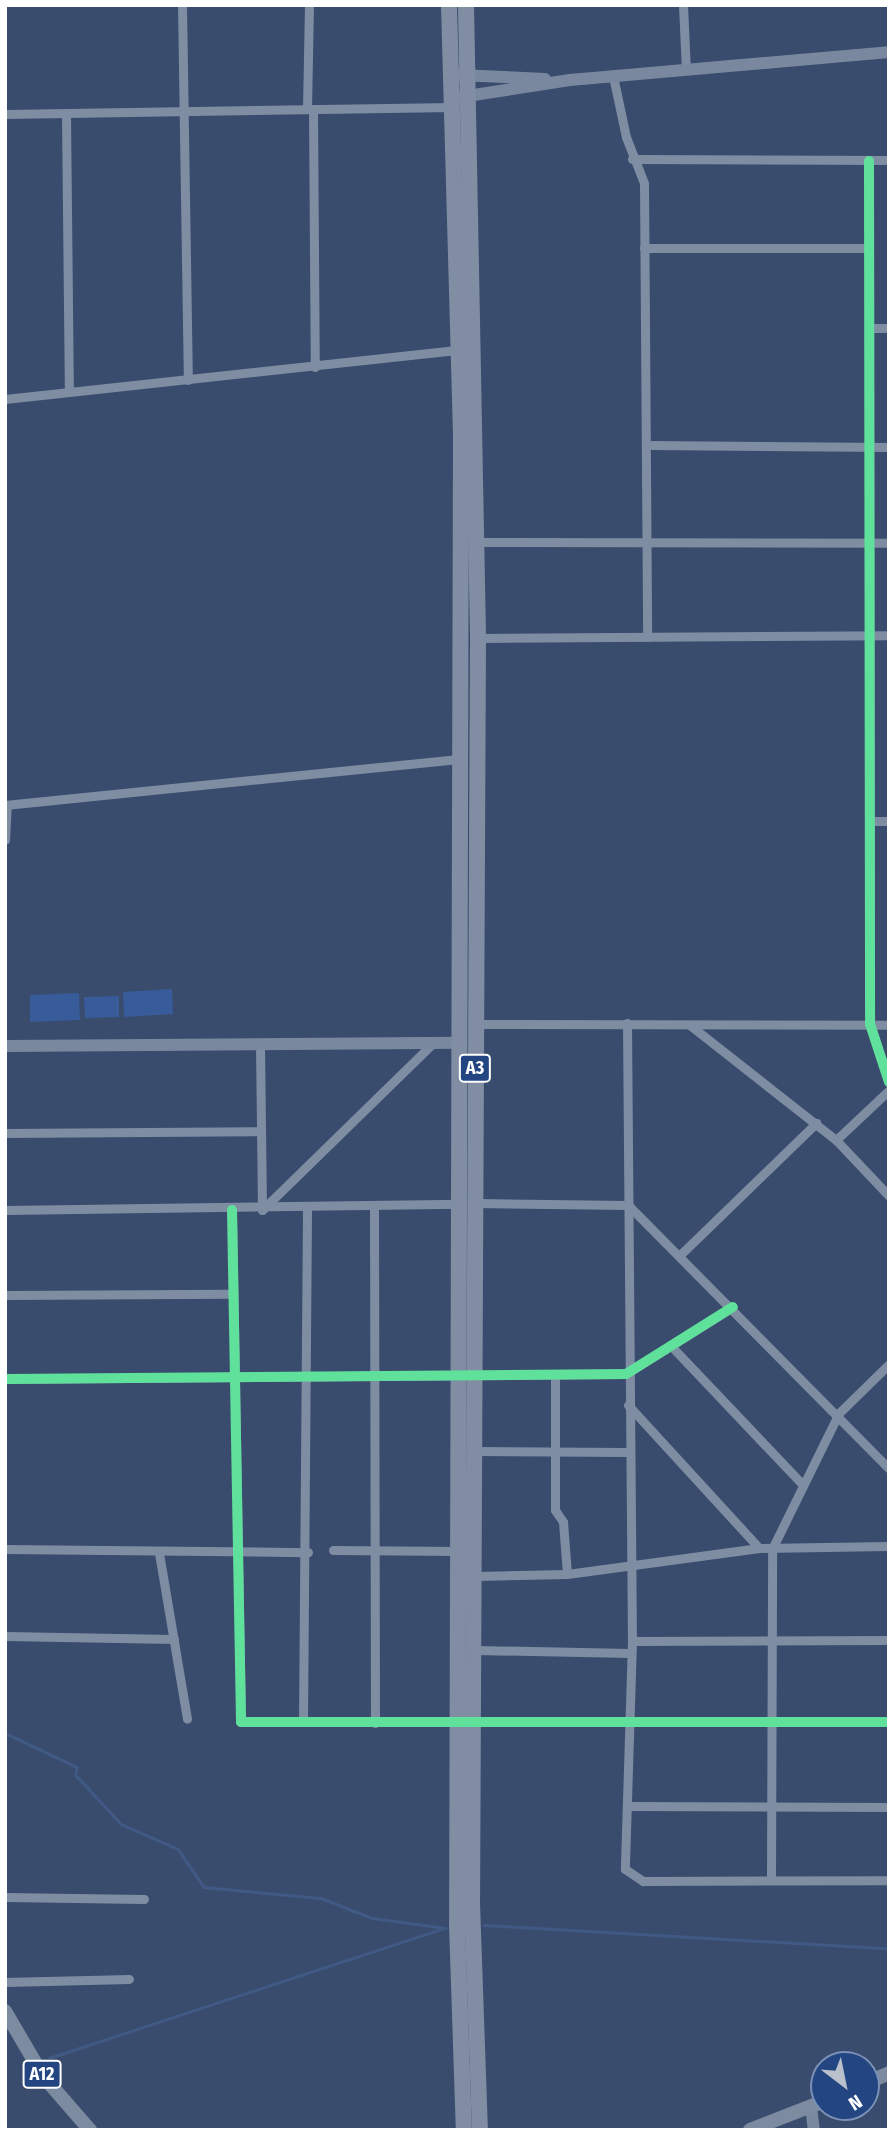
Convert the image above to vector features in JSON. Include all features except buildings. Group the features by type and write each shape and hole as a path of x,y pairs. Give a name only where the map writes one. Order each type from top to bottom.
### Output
{"highway":[{"name":"A3","path":"449,5 461,75"},
{"name":"A3","path":"466,5 459,100 468,542 459,759 469,1204 468,1376 460,1551 480,2130"},
{"name":"A3","path":"468,542 478,638 467,1023 460,1043 469,1204"},
{"name":"A3","path":"464,2130 466,1722 476,1650 475,1451 468,1376"}],"main road":[{"name":"A12","path":"5,2011 43,2076 90,2130"},
{"path":"750,2130 810,2107"}],"street":[{"path":"182,5 188,380"},
{"path":"309,5 315,367"},
{"path":"682,5 686,70"},
{"path":"5,114 184,113 459,100 570,80 889,52"},
{"path":"461,75 570,80"},
{"path":"613,76 632,159 644,183 648,445 647,638"},
{"path":"66,115 69,391"},
{"path":"632,159 889,160"},
{"path":"869,161 866,248 872,447 869,635 870,1024 875,1055 889,1082"},
{"path":"644,248 866,248"},
{"path":"869,328 889,328"},
{"path":"5,399 315,367 466,348"},
{"path":"648,445 889,447"},
{"path":"468,542 889,543"},
{"path":"478,638 889,635"},
{"path":"5,840 6,805 459,759"},
{"path":"870,821 889,821"},
{"path":"467,1023 889,1025"},
{"path":"627,1023 626,1374 632,1640 627,1726 629,1877 889,1880"},
{"path":"689,1025 816,1123 889,1196"},
{"path":"262,1210 433,1043"},
{"path":"5,1046 460,1043"},
{"path":"260,1045 262,1210"},
{"path":"835,1140 889,1090"},
{"path":"680,1255 816,1123"},
{"path":"5,1133 261,1131"},
{"path":"5,1210 262,1210 469,1204 628,1205 839,1413 889,1468"},
{"path":"374,1205 374,1723"},
{"path":"303,1722 307,1552 307,1209"},
{"path":"232,1210 230,1294 238,1719 627,1726 889,1722"},
{"path":"5,1295 230,1294"},
{"path":"5,1379 626,1374 673,1348 733,1307"},
{"path":"673,1348 802,1484"},
{"path":"771,1879 775,1724 771,1638 772,1549 839,1413 889,1364"},
{"path":"555,1375 555,1510 563,1522 567,1574"},
{"path":"628,1405 759,1548"},
{"path":"475,1451 627,1452"},
{"path":"476,1576 567,1574 759,1548 889,1546"},
{"path":"5,1549 159,1553 307,1552"},
{"path":"333,1550 460,1551"},
{"path":"159,1553 187,1719"},
{"path":"5,1636 174,1639"},
{"path":"632,1640 889,1640"},
{"path":"476,1650 630,1653"},
{"path":"629,1806 889,1807"},
{"path":"5,1897 144,1899"},
{"path":"5,1982 129,1979"}],"shaded area":[{"path":"172,989 173,1014 124,1017 123,992"},
{"path":"79,993 80,1020 30,1022 30,995"},
{"path":"119,996 119,1017 85,1018 84,997"}],"waterway":[{"path":"5,1733 77,1767 76,1775 121,1824 178,1849 204,1887 321,1898 372,1918 445,1928"},
{"path":"484,1925 889,1948"},
{"path":"49,2058 441,1929"}],"cycle path":[{"path":"869,161 870,1024 889,1082"},
{"path":"232,1210 241,1722 889,1722"},
{"path":"5,1379 626,1374 733,1307"}]}
